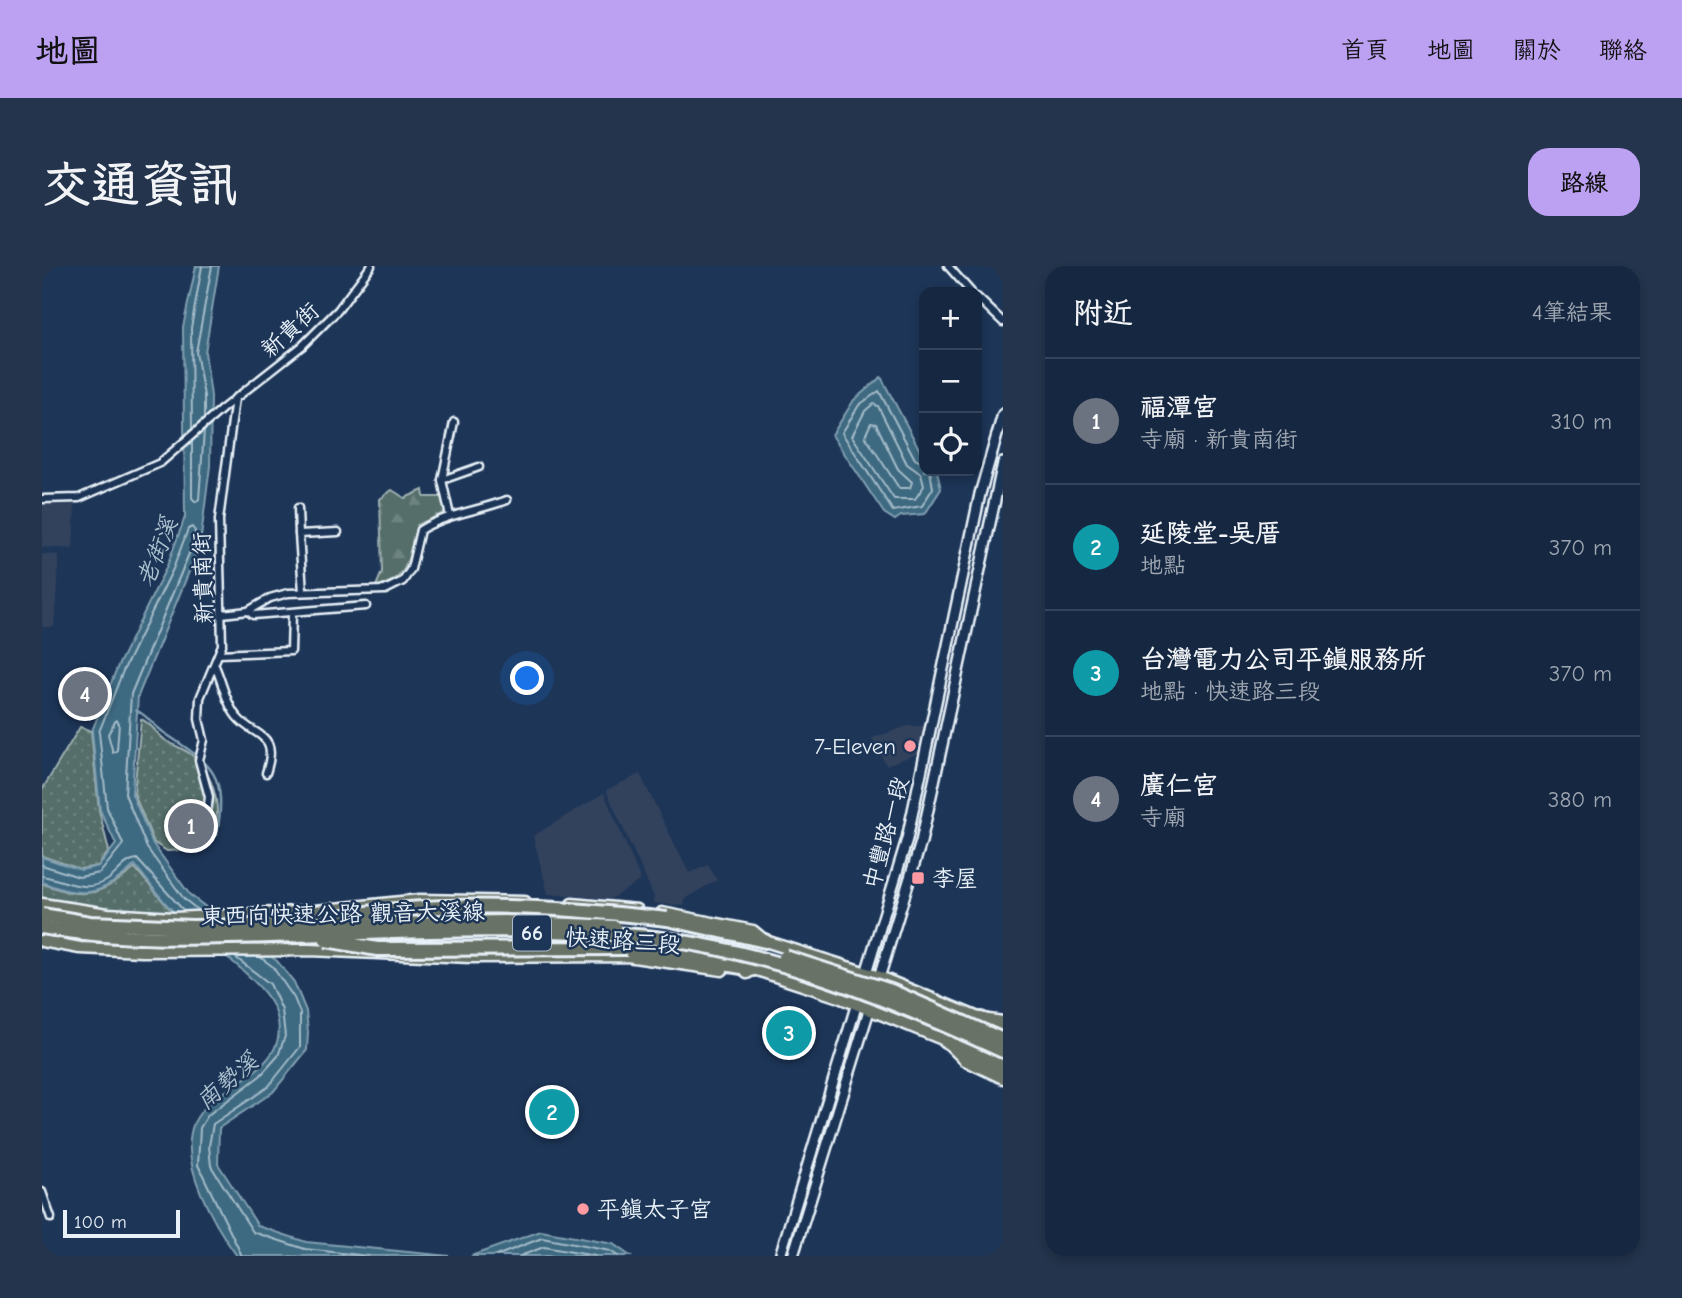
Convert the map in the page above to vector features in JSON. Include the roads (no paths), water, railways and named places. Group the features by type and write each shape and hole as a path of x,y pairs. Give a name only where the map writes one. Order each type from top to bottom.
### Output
{"highway":[{"path":"297,930 358,913 418,908 589,910 667,919 765,940"},
{"name":"東西向快速公路 觀音大溪線","path":"42,915 90,923 192,927 578,932 655,938 785,965 872,994 1003,1051"},
{"name":"東西向快速公路 觀音大溪線","path":"42,927 137,937 586,923 675,934 794,959 891,991 1003,1038"},
{"path":"297,930 377,949 627,948 754,969"},
{"path":"981,1019 1003,1029"},
{"path":"946,1040 1003,1067"}],"main road":[{"name":"中豐路一段","path":"780,1256 907,839 980,494 1003,414"},
{"name":"中豐路一段","path":"793,1256 921,842 1003,463"},
{"path":"939,688 953,691"},
{"name":"快速路三段","path":"42,904 108,914 174,918 315,911 420,900 610,906 679,915 753,931 765,940 879,977 981,1019 1003,1022"},
{"path":"466,900 470,957"},
{"name":"快速路三段","path":"315,911 370,917 467,913 597,916 673,924 751,942 765,940"},
{"name":"66","path":"42,941 92,948 211,952 309,950"},
{"name":"快速路三段","path":"309,950 363,942 636,942 741,961 754,969 856,1004 1003,1061"},
{"name":"快速路三段","path":"309,950 470,957 627,956 746,973 754,969"},
{"name":"快速路三段","path":"981,1019 1003,1038"},
{"name":"快速路三段","path":"946,1040 965,1060 1003,1078"}],"street":[{"name":"新貴街","path":"42,499 79,499 160,463 222,409 302,346 338,310 371,266"},
{"path":"948,266 967,287"},
{"path":"982,303 1003,322"},
{"name":"新貴南街","path":"181,836 189,840 197,839 207,822 209,797 199,760 204,740 200,698 219,654 222,614 217,552 219,520 236,398"},
{"path":"450,516 442,480 454,422"},
{"path":"442,480 479,467"},
{"path":"222,614 248,611 271,598 303,592 385,590 403,582 411,569 420,530 450,516 481,510 507,500"},
{"path":"298,508 303,592"},
{"path":"299,534 338,532"},
{"path":"248,611 253,615 292,614 366,606"},
{"path":"219,654 291,651 292,614"},
{"path":"215,666 237,717 260,732 266,740 269,764 266,773"},
{"path":"42,1192 51,1218"}],"water":[{"path":"196,266 219,266 205,352 211,396 210,466 200,545 138,696 132,794 153,844 190,895 277,961 294,982 306,1011 308,1032 307,1050 273,1092 219,1128 218,1164 258,1226 306,1242 449,1256 237,1256 201,1193 190,1156 190,1139 194,1123 204,1109 264,1063 275,1048 279,1031 275,1010 257,984 169,907 135,865 113,883 92,892 69,891 42,882 42,857 81,870 99,866 116,844 100,810 92,731 117,668 167,566 185,517 183,327"},
{"path":"881,377 919,449 919,476 938,476 941,489 925,514 901,516 895,520 884,513 832,435 854,400"},
{"path":"541,1231 613,1244 630,1256 471,1256"}],"waterway":[{"path":"136,710 196,755 213,774 220,798 217,835"}],"place":[{"name":"廣仁宮","path":"85,694"},
{"name":"7-Eleven","path":"910,746"},
{"name":"福潭宮","path":"191,826"},
{"name":"李屋","path":"918,878"},
{"name":"台灣電力公司平鎮服務所","path":"789,1033"},
{"name":"延陵堂-吳厝","path":"552,1112"},
{"name":"平鎮太子宮","path":"583,1209"}],"water label":[{"name":"老街溪","path":"157,552"},
{"name":"南勢溪","path":"227,1081"}]}
